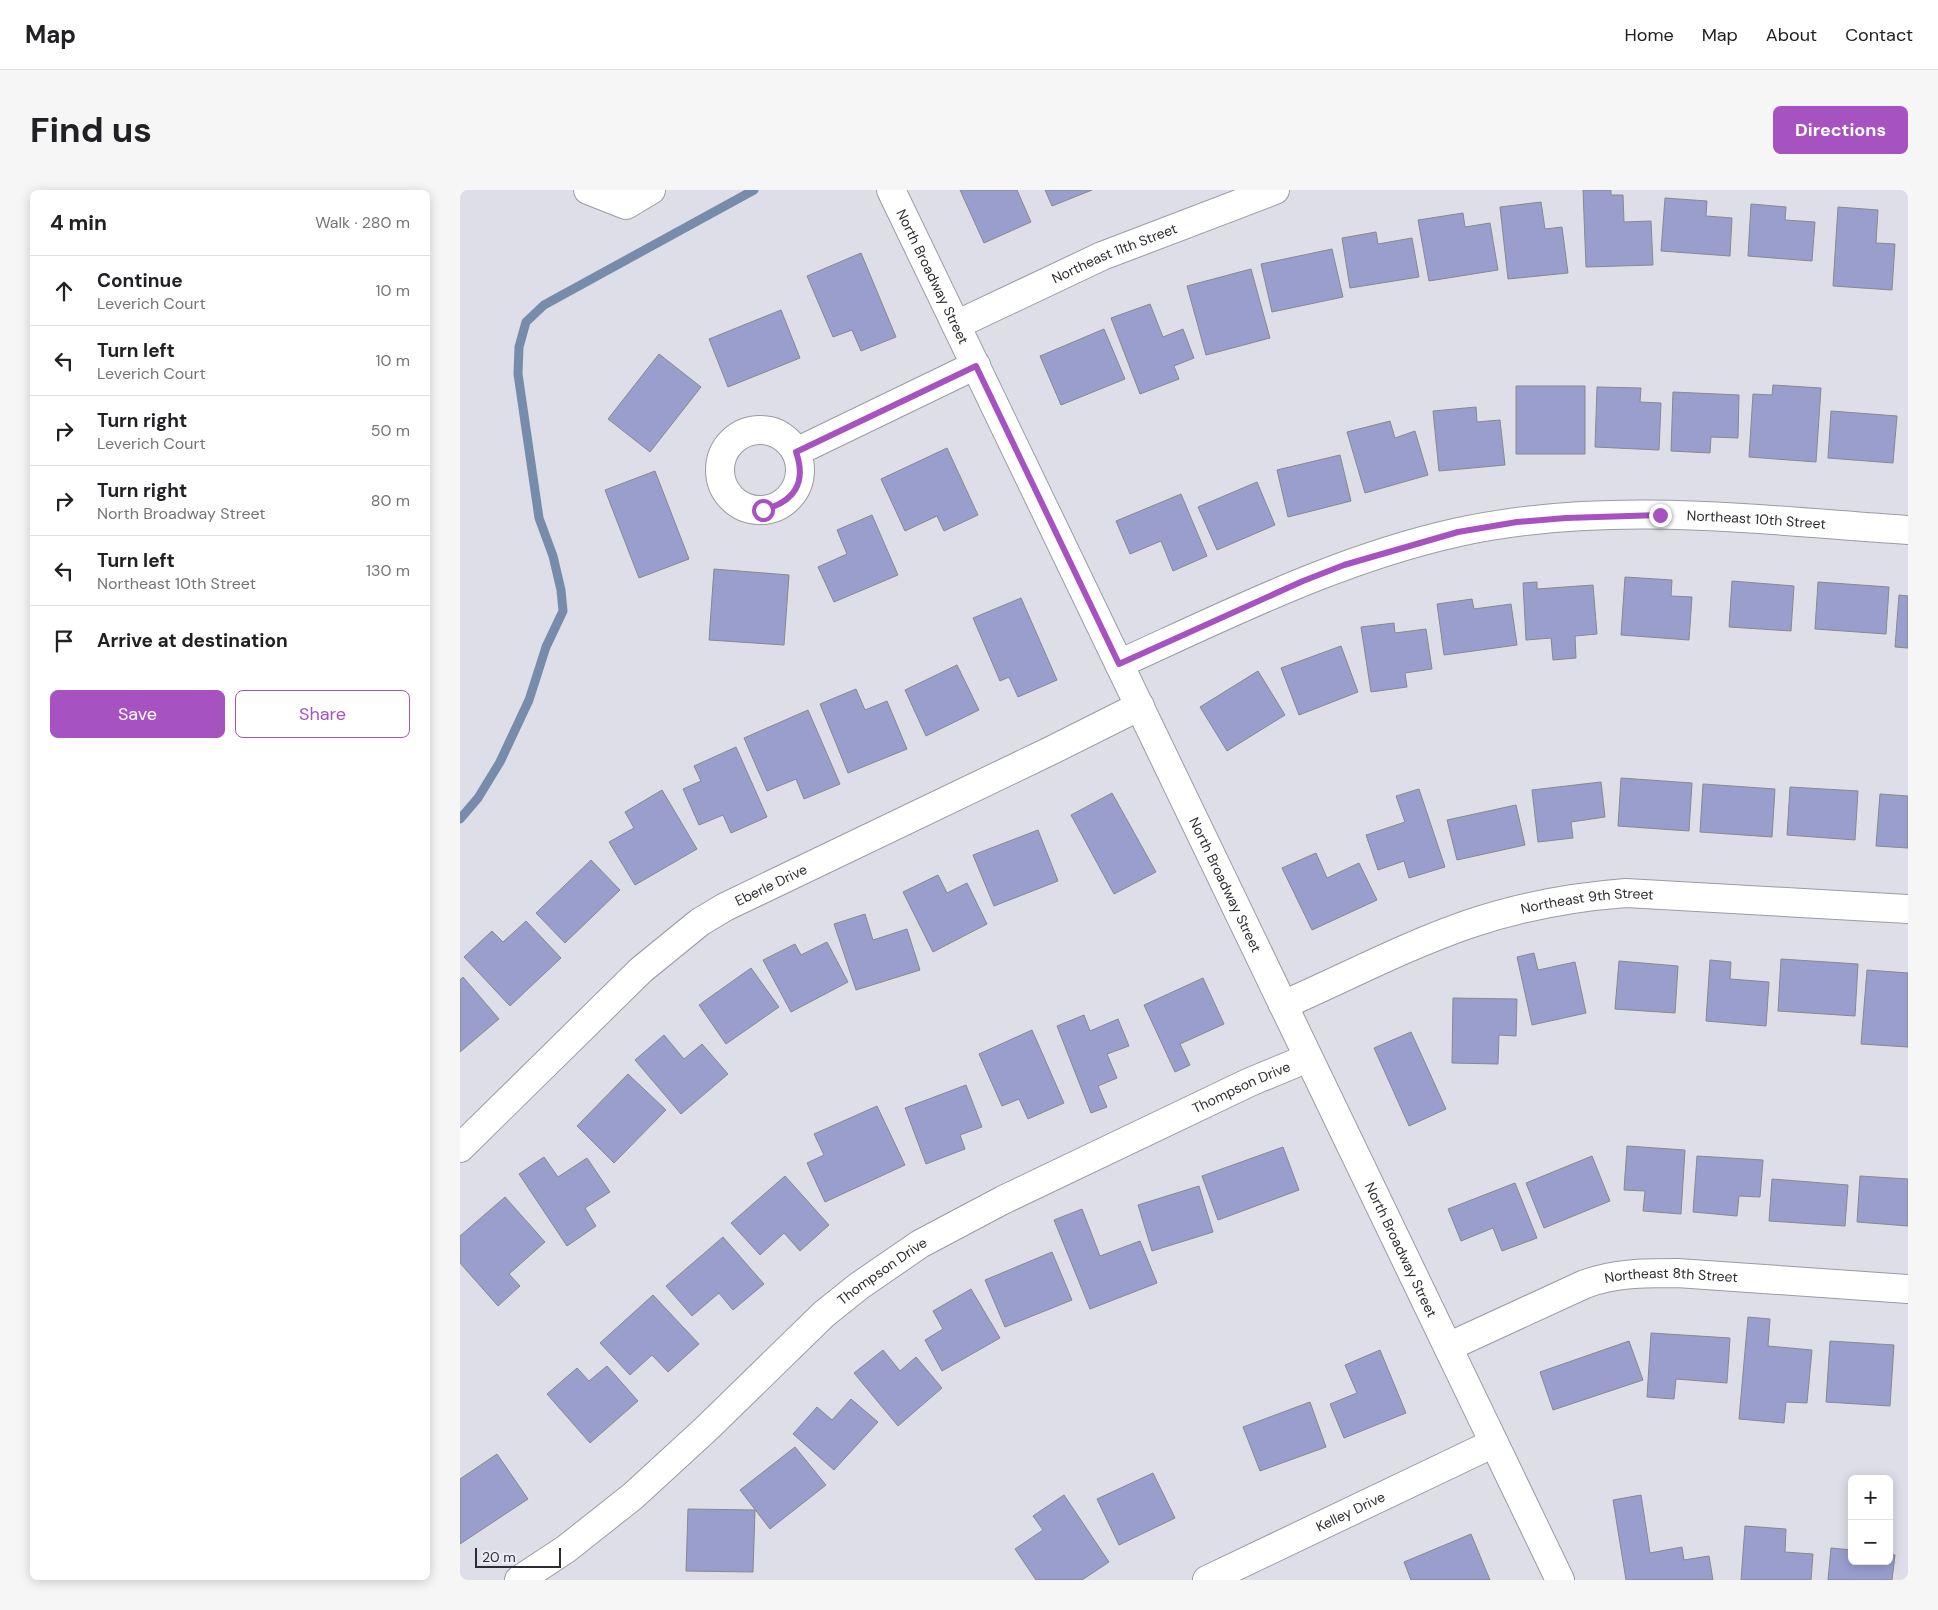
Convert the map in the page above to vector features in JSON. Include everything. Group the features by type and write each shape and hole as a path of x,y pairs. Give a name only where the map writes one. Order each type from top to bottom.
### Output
{"street":[{"path":"588,190 626,205 651,190"},
{"name":"North Broadway Street","path":"891,190 1560,1580"},
{"name":"Northeast 11th Street","path":"956,326 1102,256 1275,190"},
{"path":"796,452 976,366"},
{"name":"Northeast 10th Street","path":"1119,664 1336,568 1458,532 1517,522 1653,515 1696,516 1908,530"},
{"name":"Eberle Drive","path":"460,1148 641,970 700,922 724,907 1140,706"},
{"name":"Northeast 9th Street","path":"1284,1005 1381,960 1469,924 1536,907 1596,895 1626,893 1908,910"},
{"name":"Thompson Drive","path":"519,1580 566,1549 633,1496 706,1429 824,1314 859,1286 920,1244 1003,1200 1250,1082 1308,1058"},
{"name":"Northeast 8th Street","path":"1448,1347 1585,1284 1602,1278 1620,1275 1677,1273 1908,1289"},
{"name":"Kelley Drive","path":"1207,1580 1494,1442"}],"building":[{"path":"960,190 1017,190 1031,222 984,243"},
{"path":"1045,190 1092,190 1052,206"},
{"path":"1583,190 1611,190 1611,195 1623,195 1624,222 1651,221 1653,265 1586,267"},
{"path":"1665,198 1707,201 1706,216 1732,218 1730,256 1661,251"},
{"path":"1541,202 1545,229 1562,227 1568,273 1508,279 1500,207"},
{"path":"1751,204 1786,207 1785,220 1815,222 1812,261 1748,256"},
{"path":"1838,207 1878,210 1876,243 1895,244 1892,290 1833,286"},
{"path":"1463,213 1465,227 1490,223 1498,270 1429,281 1418,220"},
{"path":"1376,232 1378,244 1412,238 1419,277 1350,288 1342,238"},
{"path":"1332,249 1343,297 1272,312 1261,264"},
{"path":"861,253 896,337 861,351 852,330 833,337 807,276"},
{"path":"1251,269 1270,338 1206,355 1187,286"},
{"path":"1150,304 1163,337 1183,329 1194,358 1174,366 1179,379 1140,394 1111,318"},
{"path":"781,310 800,358 728,387 709,339"},
{"path":"1104,329 1125,379 1061,405 1040,356"},
{"path":"659,354 701,387 650,452 608,419"},
{"path":"1773,385 1821,388 1816,462 1749,457 1753,394 1772,395"},
{"path":"1516,386 1585,386 1585,454 1516,454"},
{"path":"1597,387 1641,388 1640,402 1661,403 1659,450 1595,447"},
{"path":"1673,392 1739,395 1738,438 1711,437 1710,453 1671,451"},
{"path":"1476,407 1477,422 1500,420 1505,465 1439,471 1433,411"},
{"path":"1831,411 1897,416 1893,463 1828,458"},
{"path":"1390,421 1395,438 1415,431 1428,475 1365,493 1347,432"},
{"path":"947,448 978,515 944,531 937,516 905,531 881,479"},
{"path":"1340,455 1351,501 1288,517 1277,470"},
{"path":"655,471 689,559 639,578 605,490"},
{"path":"1257,482 1275,525 1217,550 1198,507"},
{"path":"1181,494 1207,556 1173,571 1161,541 1130,554 1116,521"},
{"path":"872,515 898,575 834,602 818,567 847,554 837,530"},
{"path":"714,569 789,575 784,645 709,640"},
{"path":"1625,577 1672,580 1671,596 1692,597 1689,640 1621,635"},
{"path":"1732,581 1794,586 1791,631 1729,627"},
{"path":"1537,582 1537,589 1593,585 1597,634 1575,636 1576,658 1553,660 1551,638 1526,640 1523,583"},
{"path":"1818,582 1889,587 1886,634 1815,629"},
{"path":"1899,595 1908,596 1908,648 1895,647"},
{"path":"1021,598 1057,680 1018,697 1009,677 1000,681 973,618"},
{"path":"1472,599 1474,609 1511,604 1517,645 1444,655 1437,604"},
{"path":"1394,623 1395,633 1426,629 1432,669 1405,673 1407,687 1371,692 1361,627"},
{"path":"1341,646 1358,692 1299,715 1281,668"},
{"path":"957,665 979,710 926,736 905,690"},
{"path":"1258,671 1285,715 1227,751 1200,707"},
{"path":"856,689 865,710 887,701 907,749 848,773 820,704"},
{"path":"808,710 840,784 804,799 796,779 767,791 744,738"},
{"path":"736,747 767,817 731,833 723,815 699,825 683,789 701,781 694,766"},
{"path":"1621,778 1692,783 1689,831 1618,826"},
{"path":"1601,782 1605,817 1571,822 1573,838 1538,842 1532,790"},
{"path":"1703,784 1775,789 1772,837 1700,832"},
{"path":"1790,787 1858,791 1855,840 1787,835"},
{"path":"1419,789 1445,867 1409,878 1404,861 1378,870 1366,835 1405,822 1396,796"},
{"path":"662,790 697,849 635,885 609,842 634,828 625,812"},
{"path":"1112,793 1156,872 1114,894 1071,815"},
{"path":"1880,794 1908,796 1908,848 1876,846"},
{"path":"1516,805 1525,845 1457,860 1447,820"},
{"path":"1038,830 1058,881 994,906 973,855"},
{"path":"1316,853 1327,878 1359,863 1377,900 1312,930 1282,868"},
{"path":"591,860 620,890 565,943 536,913"},
{"path":"938,875 947,893 967,883 987,924 933,952 903,892"},
{"path":"865,914 873,940 907,929 920,970 856,990 834,924"},
{"path":"526,921 561,958 510,1006 464,957 492,931 503,942"},
{"path":"827,942 848,982 791,1012 763,960 795,944 801,955"},
{"path":"1534,953 1538,970 1575,962 1586,1013 1532,1025 1517,957"},
{"path":"1781,959 1858,964 1855,1016 1778,1011"},
{"path":"1710,960 1731,962 1730,979 1769,982 1766,1026 1706,1021"},
{"path":"1619,961 1678,966 1675,1013 1615,1009"},
{"path":"751,968 779,1007 726,1044 699,1005"},
{"path":"1867,970 1908,973 1908,1047 1861,1044"},
{"path":"463,977 499,1019 460,1052 460,980"},
{"path":"1203,978 1224,1024 1180,1044 1190,1065 1175,1072 1144,1005"},
{"path":"1453,998 1517,999 1516,1036 1499,1035 1498,1064 1452,1063"},
{"path":"1084,1015 1090,1031 1118,1019 1129,1046 1107,1054 1117,1078 1098,1086 1107,1107 1091,1113 1057,1026"},
{"path":"1032,1030 1064,1103 1028,1119 1019,1099 1002,1106 979,1054"},
{"path":"1411,1032 1446,1109 1409,1126 1374,1048"},
{"path":"664,1035 684,1059 702,1044 728,1074 681,1114 635,1060"},
{"path":"628,1074 666,1110 614,1163 577,1126"},
{"path":"966,1085 982,1127 960,1135 965,1149 926,1164 905,1108"},
{"path":"877,1106 905,1165 825,1202 807,1163 824,1155 814,1134"},
{"path":"1627,1146 1685,1150 1681,1214 1643,1211 1645,1191 1624,1190"},
{"path":"1283,1147 1299,1190 1218,1220 1202,1176"},
{"path":"1592,1156 1610,1201 1544,1228 1526,1183"},
{"path":"1697,1156 1763,1160 1760,1197 1739,1196 1737,1216 1693,1212"},
{"path":"544,1157 558,1177 587,1158 610,1192 585,1208 596,1226 567,1246 519,1174"},
{"path":"785,1176 829,1225 800,1251 784,1233 760,1255 731,1223"},
{"path":"1860,1176 1908,1179 1908,1226 1857,1222"},
{"path":"1772,1179 1848,1185 1845,1226 1769,1221"},
{"path":"1515,1183 1537,1238 1502,1251 1493,1228 1461,1241 1448,1209"},
{"path":"1199,1186 1213,1232 1152,1251 1138,1205"},
{"path":"505,1197 545,1242 509,1274 520,1286 498,1306 460,1263 460,1236"},
{"path":"1082,1209 1100,1256 1140,1241 1157,1283 1090,1309 1054,1220"},
{"path":"723,1237 764,1284 733,1310 719,1293 692,1316 666,1286"},
{"path":"1052,1252 1072,1300 1005,1327 985,1280"},
{"path":"971,1289 1000,1338 942,1371 925,1340 943,1329 933,1311"},
{"path":"653,1295 699,1344 668,1372 652,1355 630,1375 600,1343"},
{"path":"1748,1317 1770,1319 1768,1346 1812,1350 1807,1403 1786,1402 1784,1423 1739,1419"},
{"path":"1651,1333 1730,1338 1727,1383 1676,1379 1674,1399 1647,1397"},
{"path":"1629,1341 1643,1380 1553,1410 1540,1372"},
{"path":"1830,1341 1894,1345 1890,1406 1826,1402"},
{"path":"883,1350 900,1371 916,1357 942,1388 898,1426 854,1373"},
{"path":"1380,1350 1406,1413 1344,1438 1330,1404 1357,1393 1345,1365"},
{"path":"607,1366 638,1401 590,1443 547,1394 577,1368 589,1381"},
{"path":"851,1399 878,1422 834,1470 793,1434 817,1407 832,1420"},
{"path":"1310,1402 1326,1447 1260,1471 1243,1427"},
{"path":"795,1447 826,1485 770,1529 740,1490"},
{"path":"497,1454 528,1499 460,1544 460,1479"},
{"path":"1153,1473 1175,1518 1119,1545 1097,1499"},
{"path":"1064,1495 1109,1562 1082,1580 1036,1580 1015,1549 1043,1530 1033,1516"},
{"path":"1641,1495 1650,1553 1682,1547 1684,1560 1709,1556 1713,1580 1626,1580 1613,1500"},
{"path":"688,1509 755,1510 753,1572 686,1571"},
{"path":"1745,1526 1786,1529 1785,1552 1813,1554 1811,1580 1741,1580"},
{"path":"1471,1534 1490,1580 1411,1580 1404,1562"},
{"path":"1831,1548 1848,1550 1848,1565 1893,1565 1893,1555 1895,1555 1892,1580 1828,1580"}],"waterway":[{"path":"460,819 478,798 500,762 529,700 546,647 563,611 561,590 553,556 539,518 518,374 519,347 526,322 544,305 754,190"}],"route":[{"path":"763,510 776,507 787,500 796,490 800,478 800,464 796,452 976,366 1119,664 1303,581 1344,565 1458,532 1517,522 1566,518 1660,515"}]}
